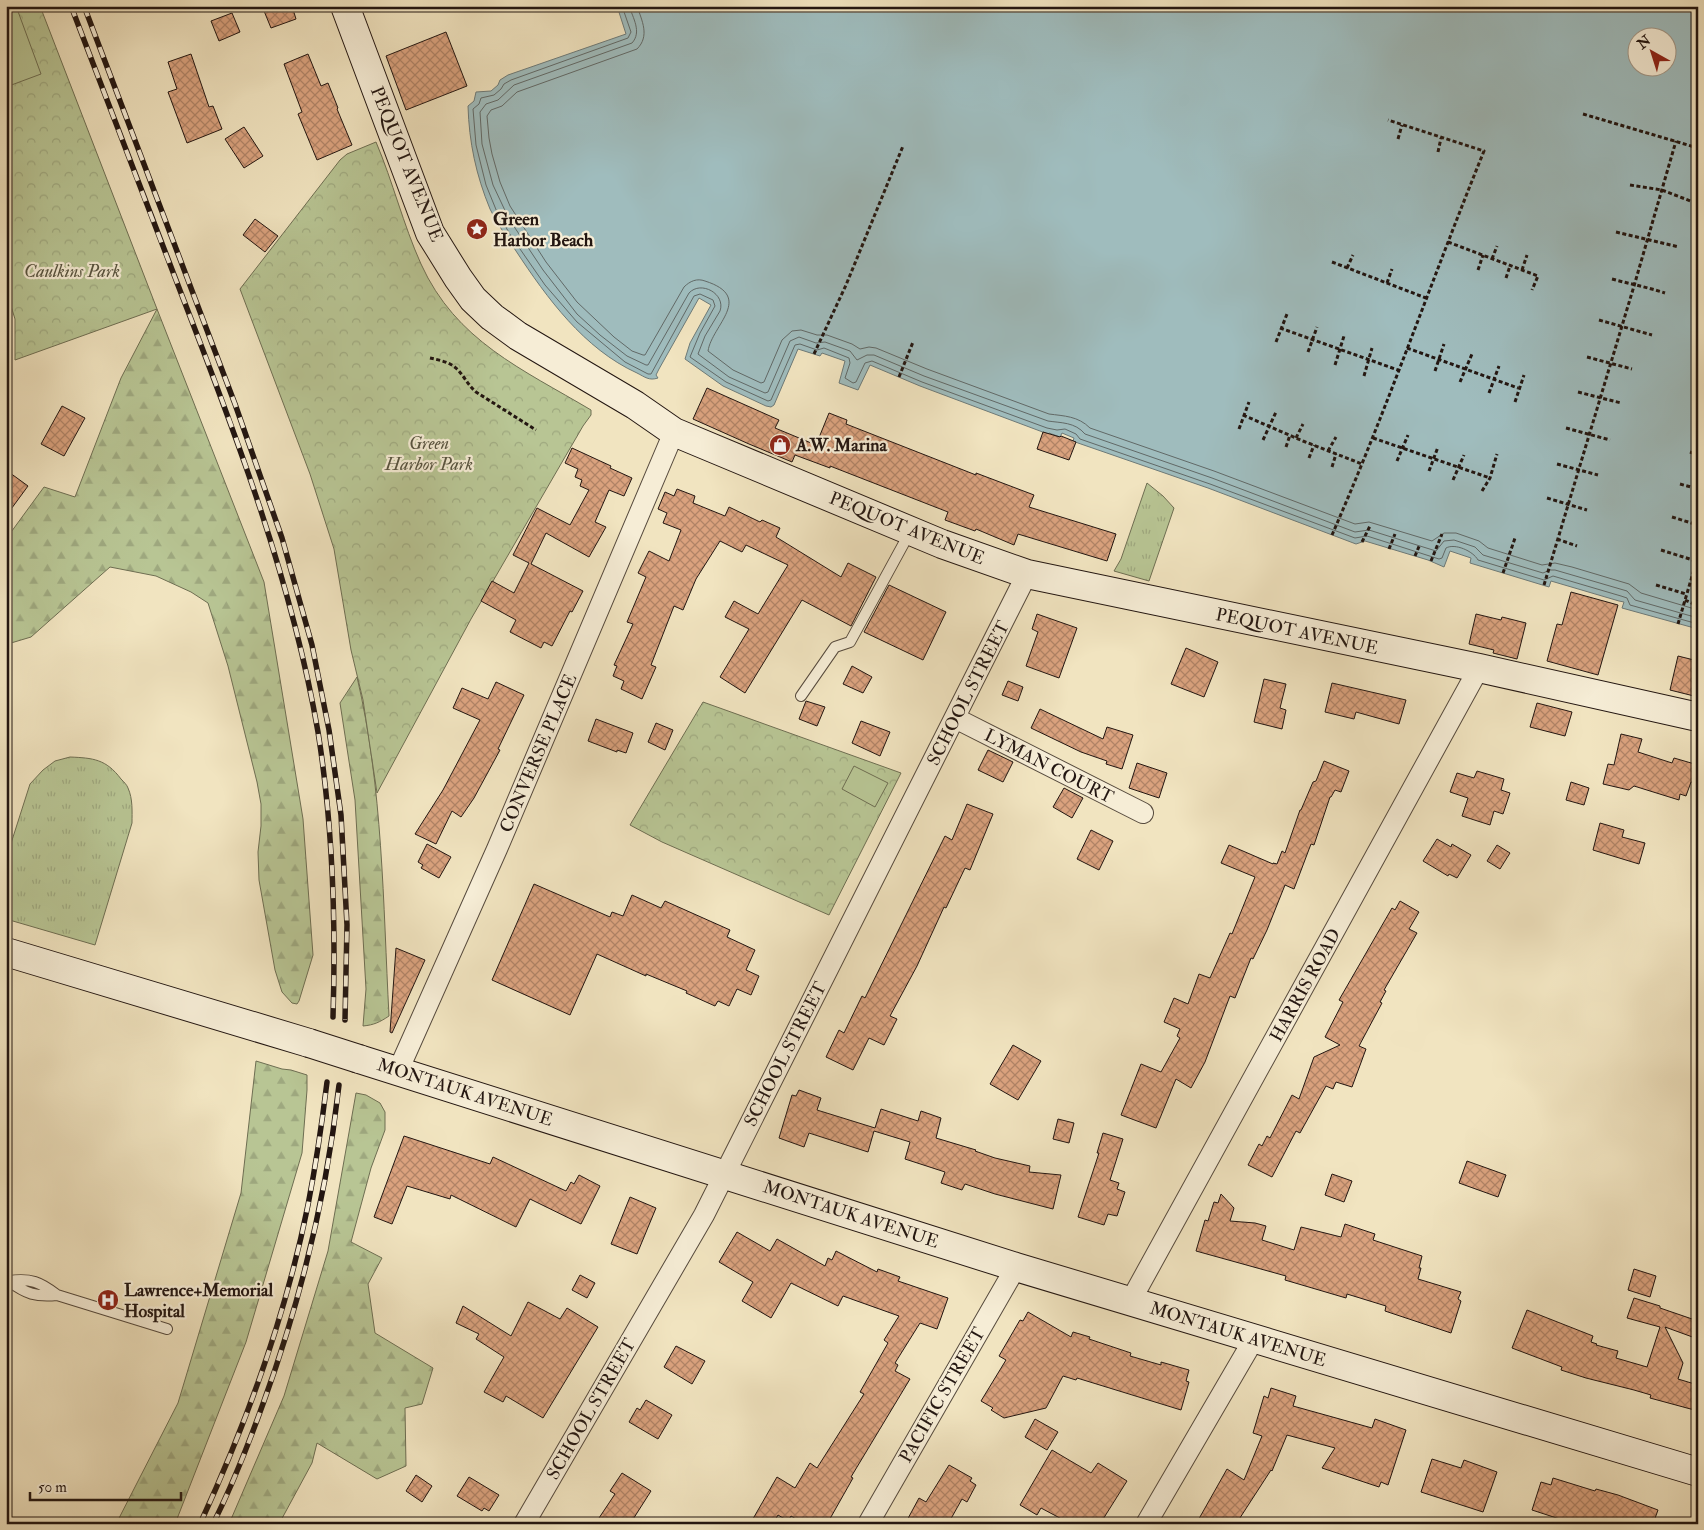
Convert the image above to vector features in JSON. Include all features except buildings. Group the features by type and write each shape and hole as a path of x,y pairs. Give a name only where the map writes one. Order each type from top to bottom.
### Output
{"street":[{"name":"PEQUOT AVENUE","path":"345,6 430,233 473,299 492,317 518,336 635,405 674,432 942,544 1027,574 1479,668 1698,717"},
{"name":"CONVERSE PLACE","path":"398,1071 497,849 674,432"},
{"name":"SCHOOL STREET","path":"524,1524 704,1215 1027,574"},
{"name":"HARRIS ROAD","path":"1130,1302 1479,668"},
{"name":"LYMAN COURT","path":"955,718 1143,813"},
{"name":"MONTAUK AVENUE","path":"6,952 309,1043 1016,1267 1698,1472"},
{"name":"PACIFIC STREET","path":"868,1524 1016,1267"},
{"path":"1146,1524 1254,1339"}],"lane":[{"path":"802,696 835,647 850,642 911,531"},
{"path":"57,1296 167,1329"}],"path":[{"path":"1583,114 1698,148"},
{"path":"1332,535 1373,438 1484,151 1388,120"},
{"path":"1398,139 1402,125"},
{"path":"1438,152 1441,138"},
{"path":"1544,585 1676,141"},
{"path":"814,354 846,285 903,146"},
{"path":"1630,185 1662,190 1693,202"},
{"path":"1616,232 1679,247"},
{"path":"1448,242 1538,276 1532,290"},
{"path":"1492,258 1496,246"},
{"path":"1347,268 1353,255"},
{"path":"1478,270 1483,255"},
{"path":"1522,270 1527,255"},
{"path":"1332,262 1426,298"},
{"path":"1506,278 1510,266"},
{"path":"1387,283 1392,269"},
{"path":"1612,279 1665,293"},
{"path":"1276,342 1287,314"},
{"path":"1599,320 1652,335"},
{"path":"1308,352 1318,326"},
{"path":"1280,328 1398,370"},
{"path":"1335,365 1344,336"},
{"path":"899,377 913,342"},
{"path":"1435,371 1444,344"},
{"path":"1364,376 1372,348"},
{"path":"1407,348 1518,388"},
{"path":"1460,382 1472,354"},
{"path":"1587,357 1632,369"},
{"path":"430,358 452,365 476,392 536,430"},
{"path":"1489,393 1499,366"},
{"path":"1515,402 1518,388 1524,375"},
{"path":"1578,392 1621,403"},
{"path":"1239,429 1249,402"},
{"path":"1263,440 1276,412"},
{"path":"1243,415 1362,464"},
{"path":"1296,438 1303,424"},
{"path":"1566,428 1610,440"},
{"path":"1286,448 1290,435"},
{"path":"1398,461 1408,435"},
{"path":"1328,451 1336,437"},
{"path":"1373,438 1490,478"},
{"path":"1309,458 1314,445"},
{"path":"1429,471 1438,447"},
{"path":"1690,452 1698,455"},
{"path":"1332,467 1336,454"},
{"path":"1482,491 1490,478 1497,454"},
{"path":"1453,480 1460,468 1464,455"},
{"path":"1557,464 1598,475"},
{"path":"1680,484 1698,489"},
{"path":"1547,498 1587,510"},
{"path":"1672,517 1698,525"},
{"path":"1362,542 1370,526"},
{"path":"1389,549 1395,534"},
{"path":"1431,561 1442,534"},
{"path":"1503,573 1515,538"},
{"path":"1557,539 1578,546"},
{"path":"1415,556 1420,544"},
{"path":"1661,550 1697,559 1696,571 1678,624"},
{"path":"1656,584 1687,594"},
{"path":"1685,600 1698,606"}],"green space":[{"name":"Caulkins Park","path":"6,6 40,6 157,309 15,360 15,319 6,290"},
{"path":"6,6 16,6 41,74 6,87"},
{"name":"Green Harbor Park","path":"376,142 421,264 436,291 453,314 472,333 516,366 591,410 591,415 471,619 377,793 363,700 351,650 334,549 310,474 240,289 340,160 347,154"},
{"path":"157,309 264,582 303,819 313,955 297,1004 292,1003 282,992 275,970 259,880 258,852 261,804 257,782 228,666 208,603 191,592 156,576 110,567 31,637 11,643 6,636 6,539 44,487 75,497 121,378"},
{"path":"1147,483 1174,508 1149,581 1114,571 1121,559"},
{"path":"357,677 366,719 377,803 389,1016 377,1023 363,1026 366,989 355,800 340,703"},
{"path":"703,702 901,773 829,915 662,842 630,825"},
{"path":"70,757 92,759 110,767 130,792 132,823 95,945 6,919 6,859 30,784 43,770 55,761"},
{"path":"854,766 888,783 875,807 842,789"},
{"path":"256,1061 307,1075 307,1090 302,1153 246,1342 175,1524 116,1524 178,1403 241,1193"},
{"path":"356,1093 366,1095 380,1103 385,1112 385,1130 371,1168 351,1242 382,1258 368,1284 375,1333 433,1368 422,1404 405,1408 406,1466 377,1479 317,1443 312,1463 279,1524 229,1524 284,1396 328,1251"}],"water":[{"path":"617,6 1698,6 1698,629 1622,608 1624,602 1551,581 1549,587 1470,563 1471,558 1450,551 1444,567 1428,560 1365,541 1356,544 1208,488 1078,443 1073,441 1074,438 1062,433 1060,437 1048,434 920,386 870,365 858,390 839,383 845,361 822,353 820,356 798,349 774,405 771,407 766,406 723,386 685,359 690,343 711,305 699,298 659,369 656,375 658,378 647,378 618,363 600,350 568,321 528,269 490,209 477,171 470,132 468,106 474,101 476,92 491,91 498,85 500,80 508,75 626,34"}],"railway":[{"path":"71,6 242,454 278,564 293,620 318,732 327,803 334,909 333,1017"},
{"path":"84,6 235,404 282,538 312,645 329,730 341,815 347,925 345,1020"},
{"path":"200,1524 234,1447 277,1327 299,1246 311,1190 327,1082"},
{"path":"213,1524 253,1432 290,1324 320,1206 339,1085"}],"place":[{"name":"Green Harbor Beach","path":"477,229"},
{"name":"A.W. Marina","path":"780,445"},
{"name":"Lawrence+Memorial Hospital","path":"108,1300"}]}
